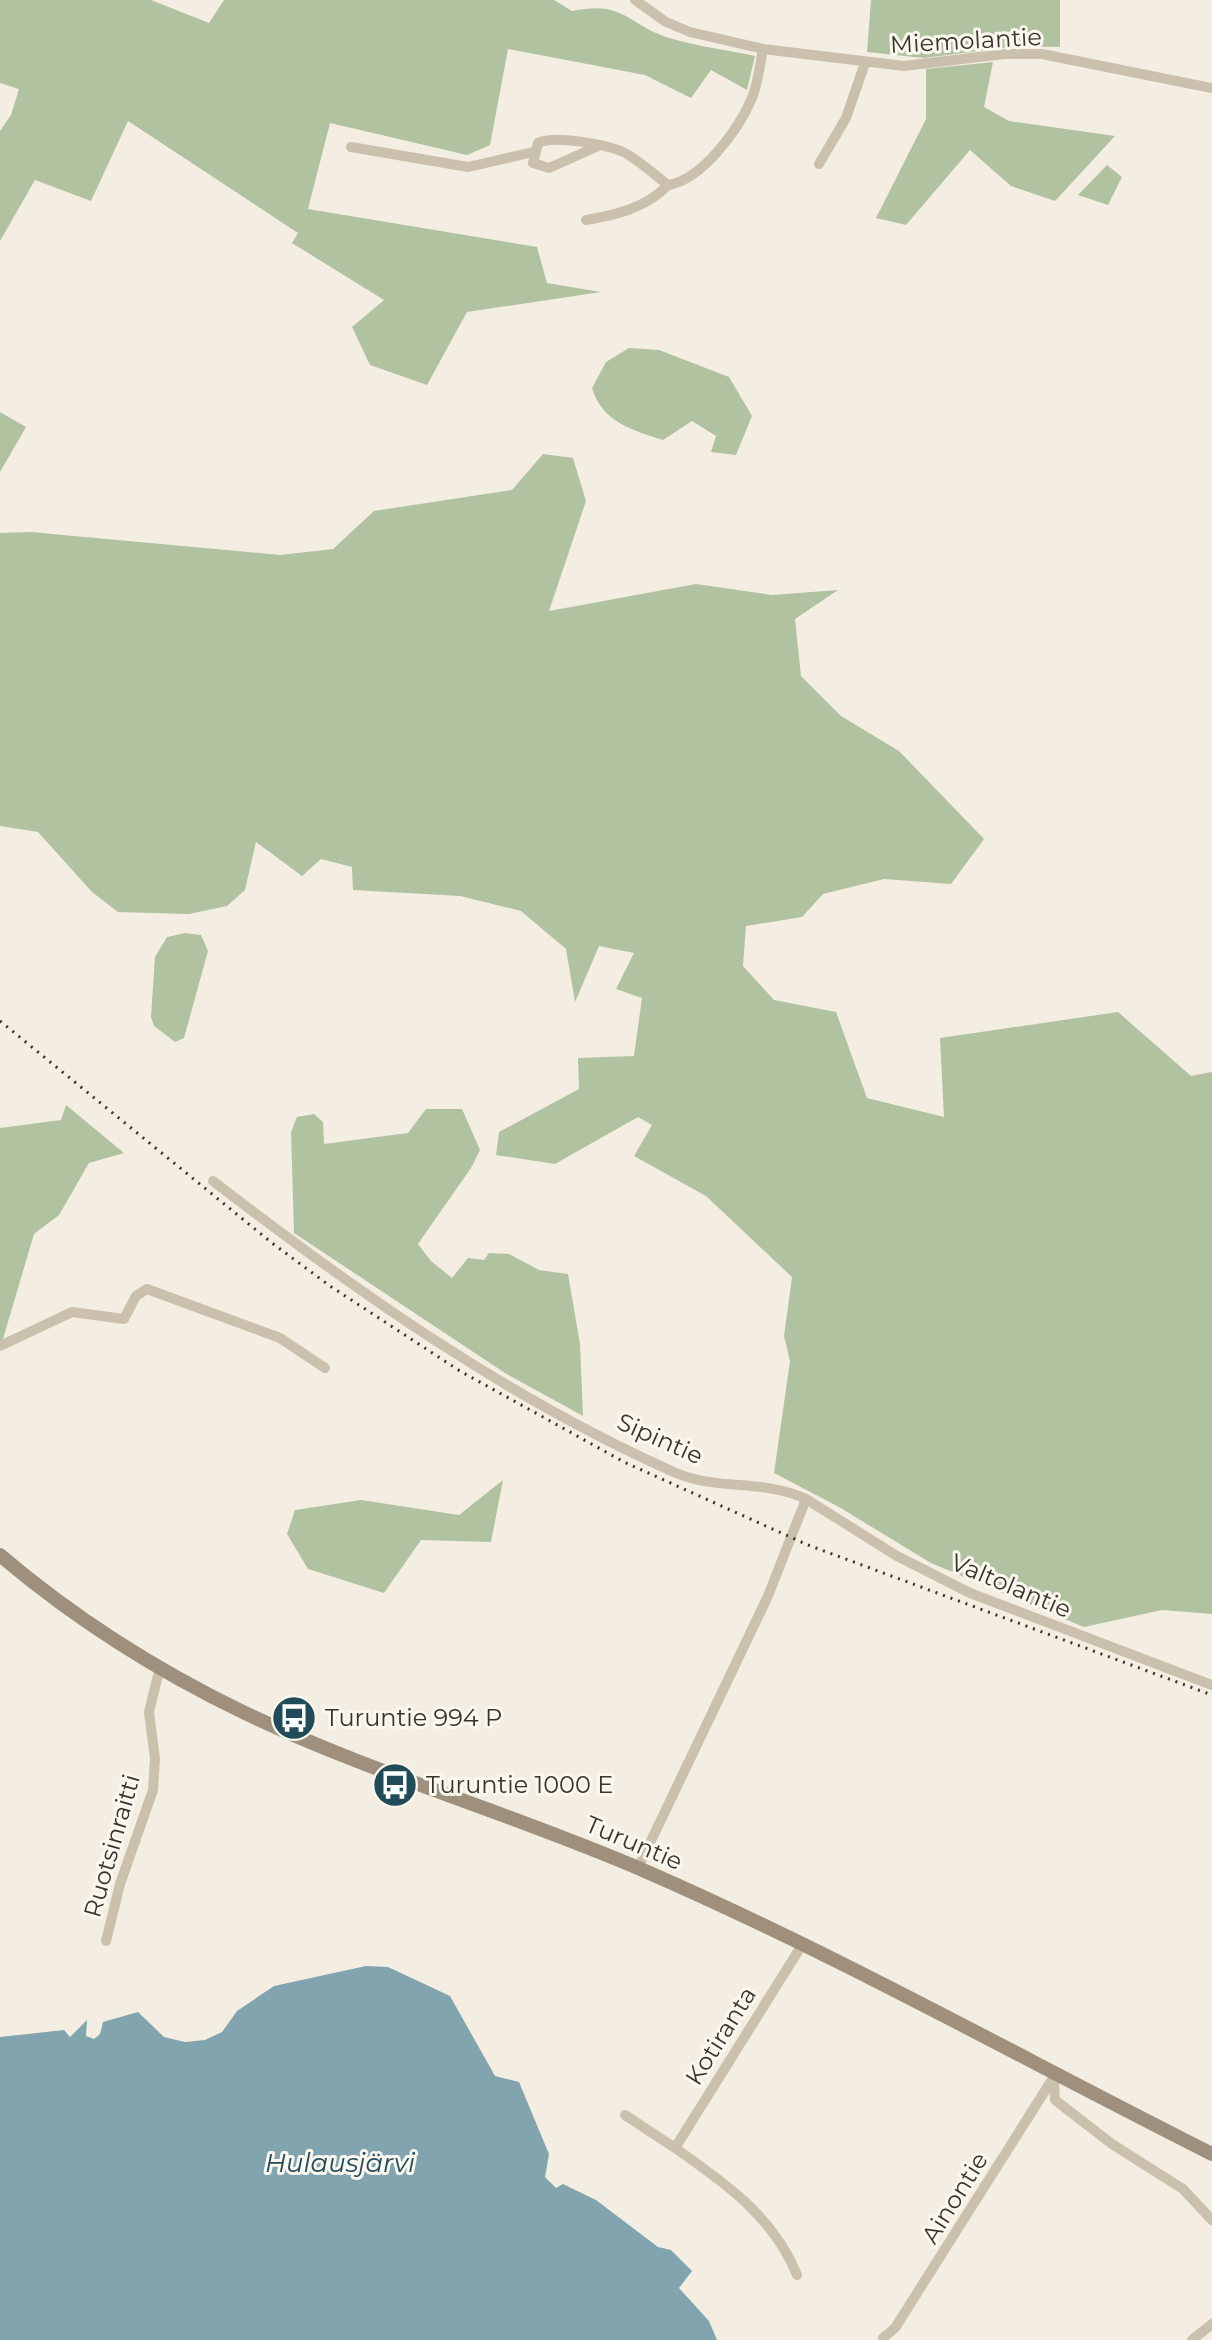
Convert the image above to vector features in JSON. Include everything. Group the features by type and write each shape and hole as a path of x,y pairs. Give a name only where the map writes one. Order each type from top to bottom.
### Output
{"main road":[{"name":"Turuntie","path":"0,1555 72,1612 160,1667 248,1715 638,1868 802,1945 1212,2154"}],"street":[{"name":"Miemolantie","path":"635,0 666,22 690,32 763,49 904,66 1004,54 1042,54 1212,88"},
{"path":"586,220 634,208 657,197 668,185 692,177 739,121 752,98 763,49"},
{"path":"819,164 846,118 865,63"},
{"path":"596,147 549,168 533,163 533,152 538,143 548,138 623,152 668,185"},
{"path":"351,147 468,167 533,152"},
{"name":"Sipintie","path":"213,1181 339,1277 501,1380 636,1454 680,1475 784,1489 806,1499"},
{"path":"0,1346 72,1312 124,1319 136,1296 147,1289 280,1338 325,1368"},
{"path":"638,1868 768,1596 806,1499"},
{"name":"Valtolantie","path":"806,1499 897,1556 970,1593 1212,1685"},
{"name":"Ruotsinraitti","path":"106,1941 153,1790 155,1759 149,1712 160,1667"},
{"name":"Kotiranta","path":"675,2148 802,1945"},
{"path":"1055,2075 1055,2100 1112,2144 1183,2189 1212,2220"},
{"name":"Ainontie","path":"883,2338 895,2328 1055,2075"},
{"path":"625,2115 738,2192 789,2254 797,2275"},
{"path":"1192,2340 1212,2324"}],"green space":[{"path":"0,0 151,0 209,23 224,0 554,0 572,11 589,8 615,11 669,38 755,56 747,90 711,70 691,98 645,75 508,49 490,145 467,155 330,123 308,209 537,247 547,283 601,292 467,312 427,385 370,365 352,327 384,300 292,243 298,233 128,121 91,201 35,180 0,241 0,131 11,115 19,89 0,83"},
{"path":"871,0 1060,0 1060,47 1018,46 924,58 867,52"},
{"path":"993,62 984,107 1009,121 1115,136 1055,201 1011,186 970,150 906,225 876,218 926,119 926,69"},
{"path":"1107,165 1122,177 1108,205 1078,195"},
{"path":"629,348 659,350 729,377 752,416 736,455 711,452 716,436 692,421 663,440 620,423 603,409 592,388 606,362"},
{"path":"0,412 26,427 0,472"},
{"path":"543,454 573,458 586,501 549,611 696,584 772,595 838,590 795,619 801,676 841,716 899,751 984,839 951,884 884,879 823,894 802,917 746,926 743,966 774,1000 836,1012 867,1098 944,1117 940,1038 1118,1012 1191,1076 1212,1072 1212,1614 1162,1610 1084,1627 931,1563 839,1507 774,1473 790,1361 784,1336 792,1277 706,1196 634,1156 652,1125 638,1117 555,1164 496,1155 499,1132 579,1089 578,1058 634,1056 642,998 616,989 634,953 599,946 575,1002 566,949 521,911 460,896 353,890 352,867 321,859 302,876 256,842 245,890 227,906 189,914 118,912 92,892 38,832 0,826 0,533 31,532 280,555 333,549 374,511 512,490"},
{"path":"185,933 201,935 208,951 184,1038 175,1042 154,1026 151,1017 155,957 167,937"},
{"path":"66,1105 124,1153 89,1163 59,1215 34,1234 0,1349 0,1128 61,1120"},
{"path":"426,1109 462,1109 480,1150 418,1244 431,1261 452,1278 468,1258 484,1260 489,1253 509,1254 539,1270 568,1274 580,1344 583,1416 505,1373 294,1233 291,1132 297,1117 314,1114 323,1122 324,1144 408,1133"},
{"path":"503,1480 491,1542 421,1540 384,1593 308,1569 287,1534 295,1510 361,1500 459,1515"}],"water":[{"name":"Hulausjärvi","path":"366,1966 388,1967 450,1996 495,2076 519,2082 549,2154 545,2177 556,2188 563,2184 596,2200 658,2247 671,2250 692,2271 679,2288 709,2321 717,2340 0,2340 0,2037 64,2030 70,2037 87,2020 86,2036 94,2039 100,2034 103,2022 138,2012 164,2037 185,2042 205,2040 222,2032 237,2011 274,1986"}],"railway":[{"path":"0,1021 272,1243 330,1286 460,1371 624,1462 808,1545 1212,1695"}],"place":[{"name":"Turuntie 994 P","path":"294,1718"},
{"name":"Turuntie 1000 E","path":"395,1785"}]}
